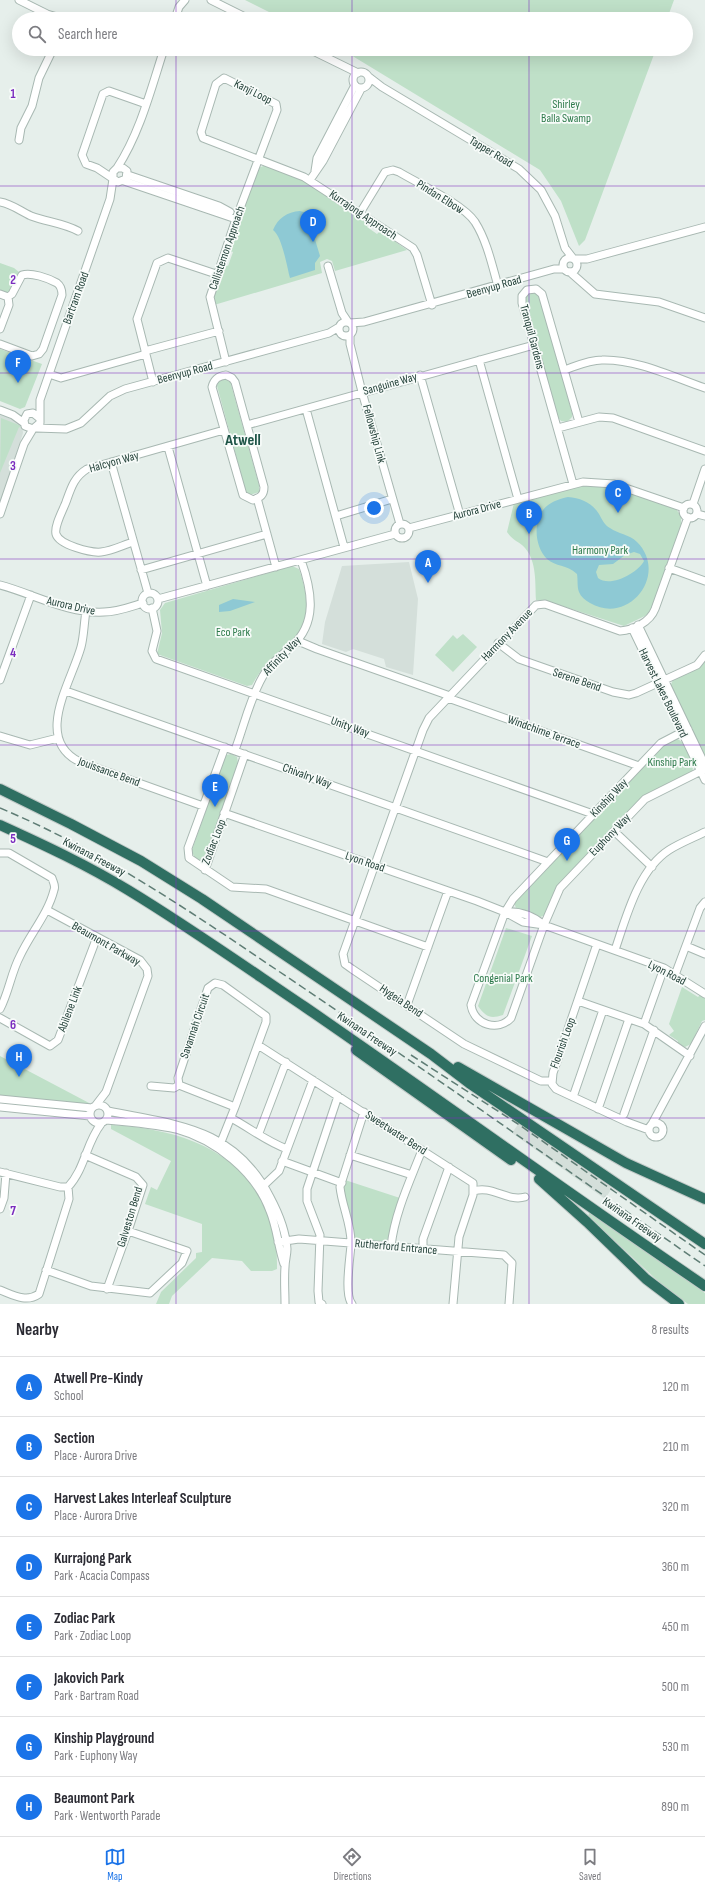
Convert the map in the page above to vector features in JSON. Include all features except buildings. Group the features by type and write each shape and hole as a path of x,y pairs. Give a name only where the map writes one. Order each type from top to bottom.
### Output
{"highway":[{"name":"Kwinana Freeway","path":"0,789 71,824 153,869 202,899 431,1054 469,1083 705,1244"},
{"name":"Kwinana Freeway","path":"0,825 61,853 127,890 193,931 308,1009 455,1111 537,1171 705,1286"},
{"path":"308,1009 316,1020 380,1068 542,1181 646,1279 679,1304"},
{"path":"431,1054 440,1057 626,1163 705,1199"}],"street":[{"path":"19,0 43,12"},
{"path":"179,4 184,0"},
{"path":"211,0 235,12"},
{"path":"19,140 21,128 32,106 39,78 49,56"},
{"path":"116,168 127,152 146,104 162,56"},
{"path":"323,56 358,73 359,85"},
{"path":"346,68 359,85"},
{"name":"Tapper Road","path":"358,73 364,72 382,87 519,169 541,190 555,216 571,264 578,279 589,290 602,296 659,302 705,318"},
{"path":"310,180 323,161 359,85 369,77"},
{"name":"Kanji Loop","path":"224,78 276,104 277,110 258,160 203,138 201,132 215,87 224,78"},
{"name":"Tapper Road","path":"359,85 382,87"},
{"path":"127,152 125,177 118,182 97,168 86,164 82,155 103,94 109,91 146,104"},
{"name":"Kurrajong Approach","path":"258,160 310,180 414,250 432,304"},
{"name":"Callistemon Approach","path":"226,362 210,297 216,274 258,160"},
{"path":"97,168 121,167 125,177 237,216"},
{"name":"Bartram Road","path":"35,428 39,418 40,400 112,195 113,178 116,168"},
{"name":"Pindan Elbow","path":"360,213 385,172 393,170 399,172 462,209 472,219 482,235 498,286"},
{"name":"Bartram Road","path":"112,195 125,177"},
{"path":"0,202 8,203 30,216 70,226 78,230"},
{"name":"Beenyup Road","path":"35,428 66,429 81,423 110,396 125,389 346,329 364,322 498,286 705,226"},
{"path":"152,382 137,319 157,263 168,258 216,274"},
{"name":"Fellowship Link","path":"328,266 400,524"},
{"path":"0,344 32,356 39,354 43,349 62,295 61,288 58,284 28,273 22,275 12,294 8,297"},
{"name":"Tranquil Gardens","path":"573,484 521,298 524,293 532,289 539,290 542,294 579,422"},
{"path":"0,294 8,297"},
{"path":"0,329 9,305 8,297"},
{"path":"49,374 61,378 219,331"},
{"name":"Sanguine Way","path":"247,425 420,375 534,345"},
{"path":"479,360 518,499"},
{"path":"564,370 588,362 602,360 628,362 705,388"},
{"path":"226,375 232,378 235,382 264,487 264,493 257,498 247,499 243,495 224,430 212,387 214,380 219,376 226,375"},
{"path":"420,375 460,515"},
{"name":"Bartram Road","path":"24,424 29,414 40,400"},
{"path":"306,409 344,547"},
{"path":"0,410 13,415 24,424 35,428 24,444 0,514"},
{"path":"13,415 29,414 39,418 51,428"},
{"path":"558,428 599,417 613,418 705,451"},
{"path":"24,424 24,444"},
{"name":"Halcyon Way","path":"133,542 98,552 64,543 56,534 73,482 78,474 87,469 224,430"},
{"path":"168,447 207,586"},
{"path":"111,462 148,593"},
{"path":"693,504 705,469"},
{"name":"Aurora Drive","path":"409,528 573,484 594,482 614,484 684,508"},
{"path":"257,498 276,567"},
{"path":"336,516 392,499"},
{"path":"688,517 684,514 684,508 687,504 693,504 697,508 697,514"},
{"path":"688,517 693,517 697,514 705,516"},
{"path":"635,627 653,615 688,517"},
{"path":"400,524 404,524 409,528 409,534 404,538 400,538 395,534 396,527 400,524"},
{"path":"141,570 267,534"},
{"path":"158,599 395,534"},
{"name":"Affinity Way","path":"235,750 263,674 298,641 304,633 308,623 310,598 308,579 301,560"},
{"path":"669,568 705,581"},
{"name":"Aurora Drive","path":"0,585 63,606 86,611 113,611 143,603"},
{"path":"148,593 153,593 158,599 158,604 152,608 146,607 143,603 144,596 148,593"},
{"path":"0,680 31,595"},
{"name":"Harmony Avenue","path":"374,865 426,723 528,611 540,604 545,604 615,629 623,630 635,627"},
{"name":"Unity Way","path":"152,608 157,631 152,651 155,658 593,814"},
{"path":"0,736 30,745 58,738 57,719 81,646 86,611"},
{"name":"Harvest Lakes Boulevard","path":"635,627 704,769 705,780"},
{"name":"Windchime Terrace","path":"298,641 317,650 639,766"},
{"name":"Serene Bend","path":"498,644 519,659 613,692 629,695 662,682 697,665 705,655"},
{"name":"Chivalry Way","path":"66,690 548,862"},
{"name":"Kinship Way","path":"505,912 512,899 639,766 661,744 685,731"},
{"name":"Jouissance Bend","path":"58,738 63,749 72,758 80,762 203,806"},
{"name":"Zodiac Loop","path":"224,747 187,853 189,858 205,870 246,754"},
{"name":"Euphony Way","path":"505,912 472,1005 474,1014 485,1024 500,1025 506,1023 511,1018 544,925 560,888 645,799 704,769"},
{"name":"Lyon Road","path":"224,813 448,891 505,912 523,922 544,925 664,968 703,992"},
{"path":"614,831 652,867"},
{"path":"615,950 634,896 652,867 669,850 705,832"},
{"path":"0,853 9,853 52,878 55,888 47,910 22,951 0,1009"},
{"name":"Hygeia Bend","path":"374,865 344,954 345,964 473,1049 541,1081 551,1081"},
{"path":"205,870 232,887 266,889 428,947"},
{"path":"407,1005 448,891"},
{"path":"675,975 700,908 705,902"},
{"name":"Beaumont Parkway","path":"47,910 140,960 147,969 148,976 106,1092 94,1107"},
{"name":"Abilene Link","path":"0,1018 50,1046 58,1040 97,937"},
{"name":"Flourish Loop","path":"597,944 551,1081 556,1089 598,1109 651,1128"},
{"path":"686,946 705,954"},
{"path":"644,1024 664,968"},
{"name":"Savannah Circuit","path":"179,1085 178,1078 208,988 215,983 223,985 266,1016 266,1022 258,1045 232,1118 220,1146"},
{"path":"578,1001 644,1024 690,1056"},
{"path":"573,1097 603,1010"},
{"path":"598,1109 629,1019"},
{"path":"662,1106 661,1125 663,1131 660,1136 653,1136 651,1128 662,1106 690,1056 705,1026"},
{"path":"624,1114 654,1030"},
{"name":"Sweetwater Bend","path":"258,1045 473,1183 474,1191"},
{"path":"259,1133 286,1062"},
{"path":"262,1187 279,1171 313,1080"},
{"path":"151,1086 174,1088 179,1085 235,1107"},
{"name":"Beaumont Parkway","path":"104,1122 108,1110 106,1092"},
{"path":"322,1304 319,1302 318,1291 320,1241 307,1201 307,1190 338,1096"},
{"path":"0,1099 94,1107 102,1105 108,1110 179,1124 220,1146 262,1187 282,1241 285,1268 285,1304"},
{"path":"0,1107 104,1122 178,1130 210,1144 220,1146"},
{"path":"0,1290 22,1299 32,1299 38,1294 69,1199 68,1187 76,1178 92,1135 91,1119 94,1107"},
{"path":"351,1304 348,1293 351,1243 350,1226 341,1199 342,1183 364,1112"},
{"path":"232,1118 259,1133 273,1144 287,1149"},
{"path":"92,1135 104,1122"},
{"path":"651,1128 658,1123 661,1125"},
{"path":"392,1246 393,1229 422,1150"},
{"name":"Galveston Bend","path":"85,1155 136,1177 143,1184 107,1289"},
{"path":"350,1155 412,1175"},
{"path":"282,1161 342,1183"},
{"path":"423,1248 423,1239 449,1167"},
{"path":"0,1210 4,1198 3,1172 60,1187 68,1187"},
{"path":"453,1304 457,1252 461,1227 474,1191 485,1189 514,1198 525,1197"},
{"path":"46,1270 90,1286 150,1293 182,1263 187,1251 128,1231"},
{"name":"Rutherford Entrance","path":"282,1241 299,1239 504,1255 512,1263 509,1304"}],"shaded area":[{"path":"0,414 22,424 23,433 0,504"},
{"path":"409,562 418,599 413,675 386,667 384,659 353,649 346,652 322,644 325,622 342,566"},
{"path":"519,1123 612,1188 605,1199 512,1133"}],"green space":[{"path":"245,0 674,0 670,12 269,12"},
{"name":"Shirley Balla Swamp","path":"353,56 653,56 585,240 579,246 561,201 540,170"},
{"path":"266,165 309,183 368,224 367,227 377,234 380,231 407,250 335,271 332,261 327,259 320,262 322,273 214,305 213,294 223,264 228,266 233,252 228,250 258,168"},
{"path":"0,263 14,268 19,272 9,293 0,291"},
{"path":"536,291 541,298 572,413 572,417 567,422 561,421 557,416 524,302 526,293"},
{"path":"0,349 42,364 25,407 20,409 0,401"},
{"path":"225,379 230,381 259,485 259,492 250,495 246,492 217,386 219,380"},
{"path":"1,418 19,425 21,428 19,427 0,473"},
{"name":"Harmony Park","path":"608,484 667,505 676,509 681,516 681,525 652,610 649,614 624,626 544,600 536,600 535,573 532,560 525,548 507,532 514,503 574,486"},
{"name":"Eco Park","path":"292,566 299,569 304,585 306,603 305,620 298,635 270,661 260,672 252,685 247,686 157,654 162,633 160,610 165,603"},
{"path":"463,634 477,647 453,672 435,655 453,635 457,639"},
{"path":"705,660 705,761 670,688 673,679"},
{"name":"Kinship Park","path":"677,739 687,748 693,763 692,772 647,794 557,888 545,915 538,918 516,909 514,901 664,744"},
{"path":"231,754 237,757 238,763 205,857 202,860 199,860 194,857 192,850 224,759 226,755"},
{"name":"Congenial Park","path":"506,928 532,936 503,1015 491,1017 483,1013 478,1006"},
{"path":"682,987 698,997 701,994 705,997 705,1020 702,1021 691,1044 685,1047 678,1044 678,1041 669,1035 674,1031 669,1024"},
{"path":"0,1056 91,1104 86,1106 0,1097"},
{"path":"111,1125 167,1133 193,1141 216,1153 236,1168 253,1188 267,1212 276,1244 277,1269 272,1271 251,1271 242,1261 212,1258 172,1296 169,1304 156,1304 161,1292 196,1258 196,1253 202,1252 202,1224 145,1204 151,1187 157,1190 171,1161 111,1129"},
{"path":"345,1180 400,1198 387,1241 383,1243 356,1241 353,1238 343,1190"},
{"path":"590,1211 705,1293 705,1304 688,1304 659,1282 588,1216"}],"water":[{"path":"300,211 307,213 320,256 315,263 315,270 290,278 282,245 273,230 280,219 284,216"},
{"path":"568,497 590,504 606,525 613,530 634,539 646,555 649,568 646,581 640,593 630,602 618,608 605,608 590,603 583,598 579,592 577,574 569,569 550,562 543,554 537,535 540,515 548,505 554,501","holes":["634,552 640,554 644,561 641,566 630,574 623,578 609,581 603,581 598,578 596,572 599,565 613,564 625,555"]},
{"path":"233,599 255,602 230,611 219,612 219,605"}],"railway":[{"path":"0,808 41,826 80,846 119,868 194,915 406,1058 705,1266"},
{"path":"411,1055 518,1124 705,1255"}],"place":[{"name":"Kurrajong Park","path":"313,242"},
{"name":"Jakovich Park","path":"18,383"},
{"name":"Harvest Lakes Interleaf Sculpture","path":"618,513"},
{"name":"Section","path":"529,534"},
{"name":"Atwell Pre-Kindy","path":"428,583"},
{"name":"Zodiac Park","path":"215,807"},
{"name":"Kinship Playground","path":"567,861"},
{"name":"Beaumont Park","path":"19,1077"}],"district":[{"name":"Atwell","path":"243,440"}]}
